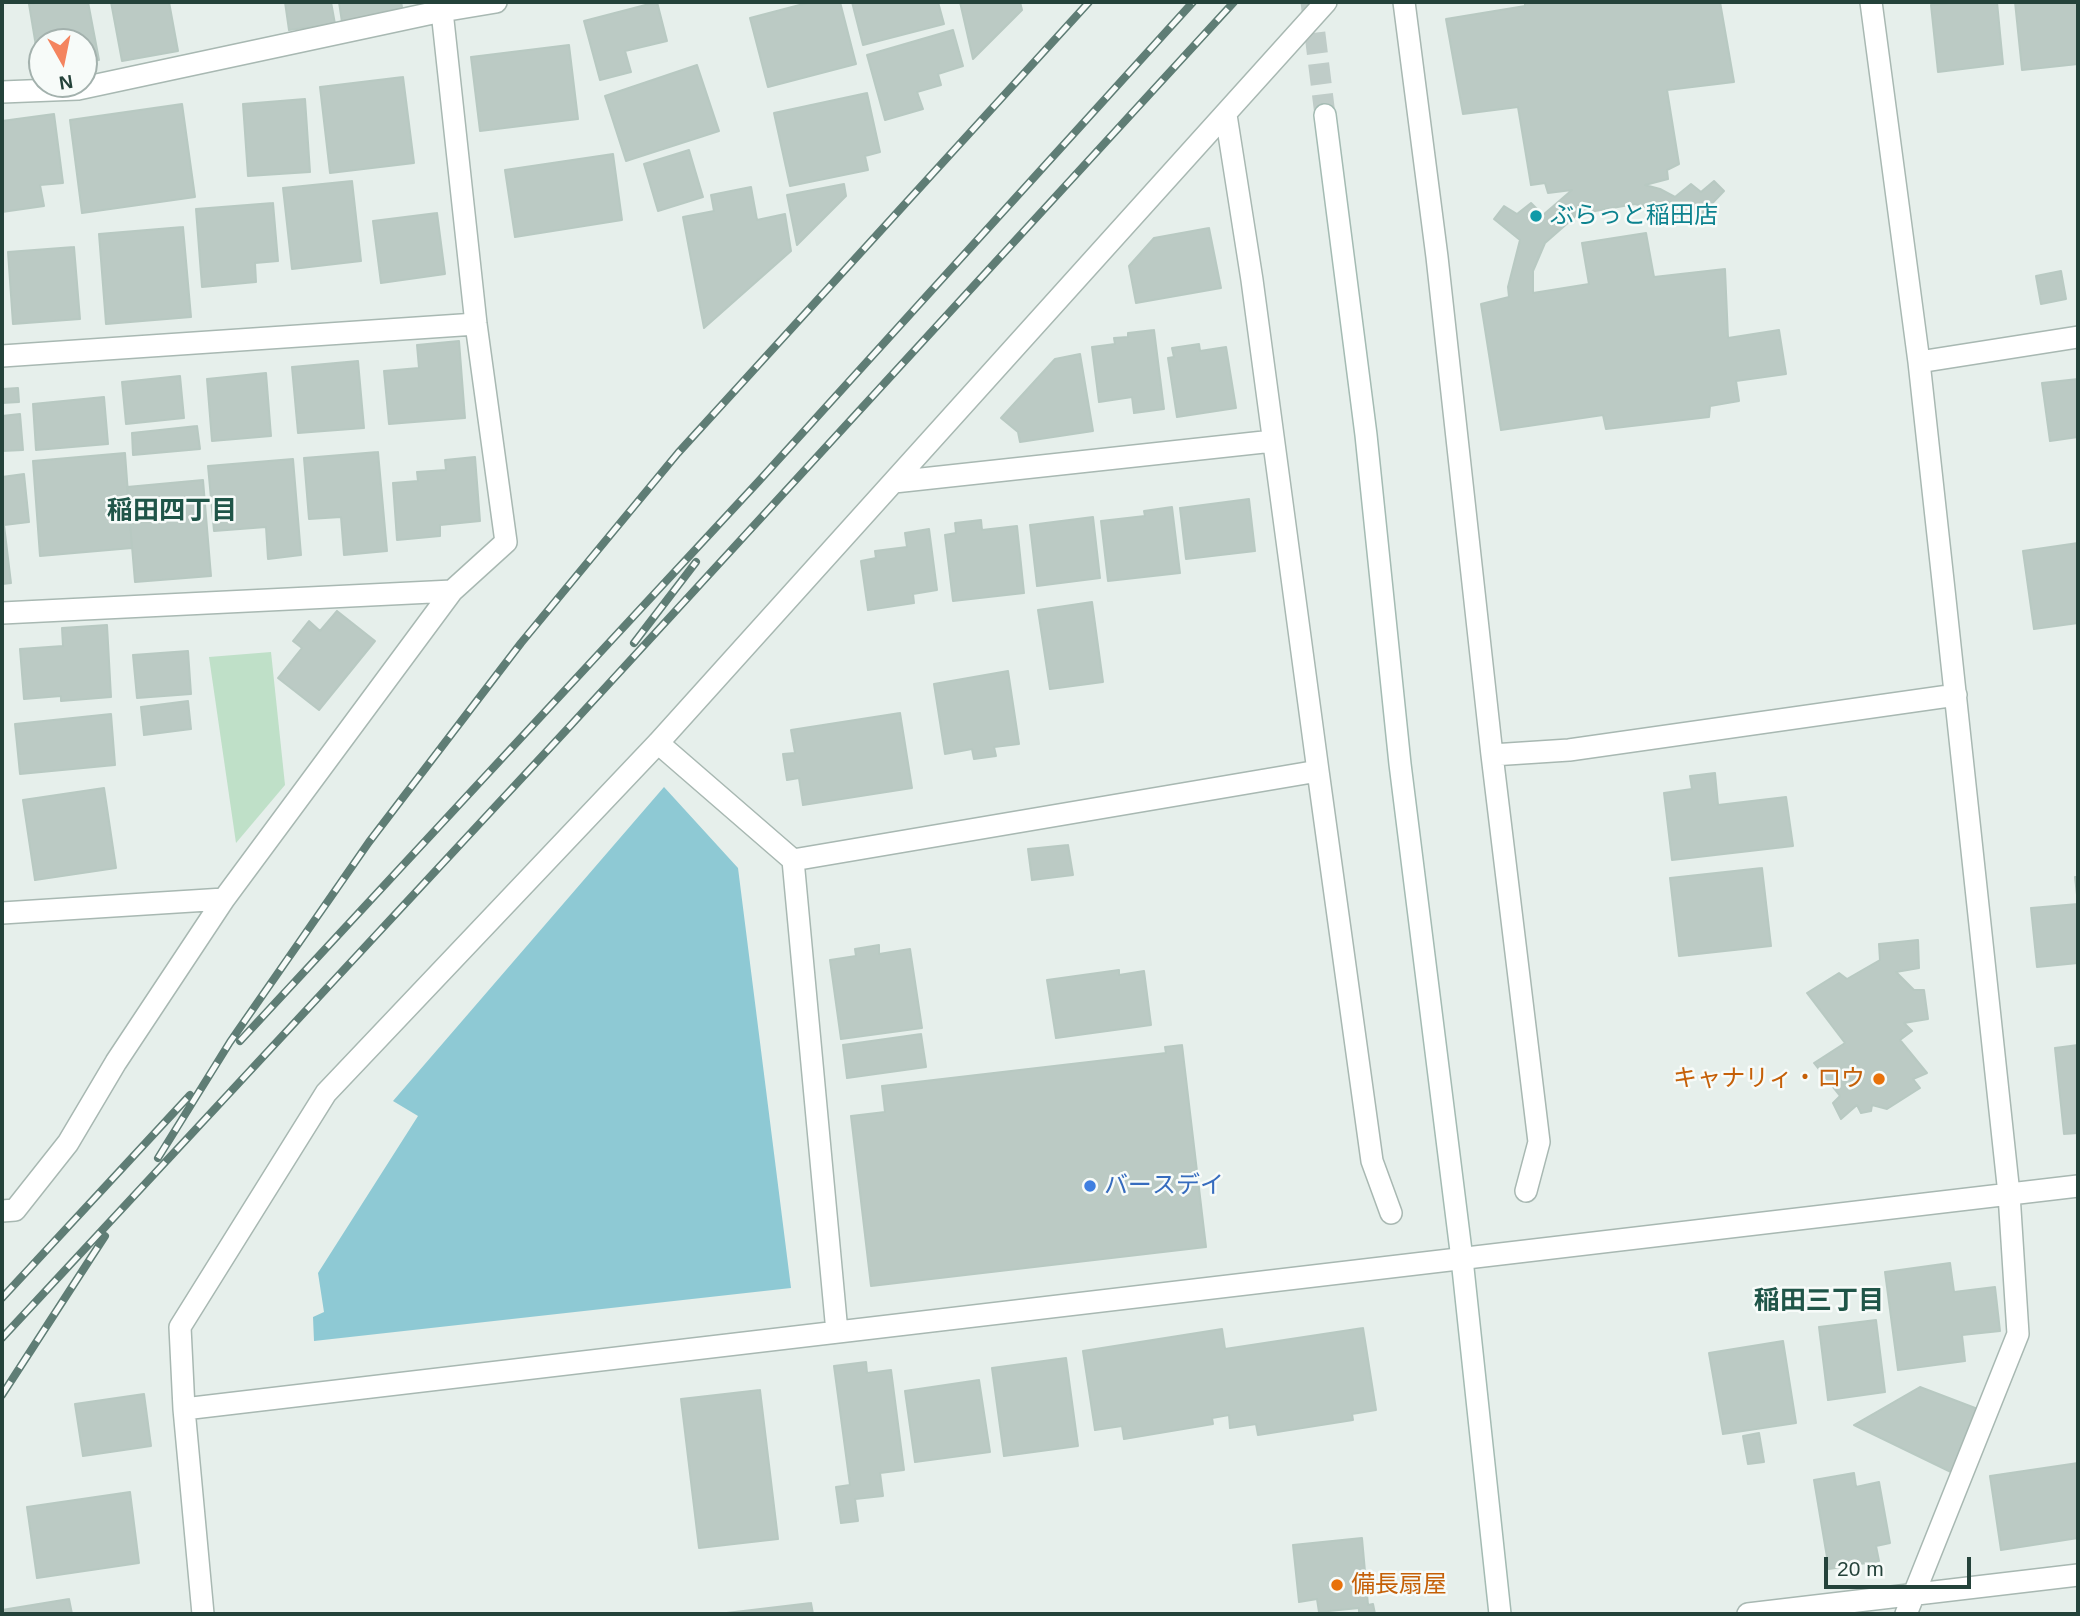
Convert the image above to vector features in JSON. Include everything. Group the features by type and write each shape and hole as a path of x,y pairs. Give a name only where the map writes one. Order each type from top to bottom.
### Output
{"street":[{"path":"2,92 78,89 441,6 496,2"},
{"path":"203,1614 184,1409 180,1327 326,1093 658,743 1326,2"},
{"path":"1404,2 1437,257 1492,755 1539,1142 1526,1191"},
{"path":"1871,2 1919,362 1956,695 2009,1194 2018,1334 1906,1614"},
{"path":"2,1211 15,1210 68,1143 116,1062 224,899 452,591 506,542 476,324 441,6"},
{"path":"1226,115 1252,280 1373,1161 1391,1213"},
{"path":"1325,115 1366,435 1400,764 1462,1259 1500,1614"},
{"path":"2,356 476,324"},
{"path":"1919,362 2078,337"},
{"path":"894,482 1273,441"},
{"path":"2,613 452,591"},
{"path":"1492,755 1569,750 1956,695"},
{"path":"658,743 793,860 837,1332"},
{"path":"793,860 1318,771"},
{"path":"2,913 224,899"},
{"path":"184,1409 2078,1186"},
{"path":"1748,1614 2078,1575"}],"green space":[{"path":"271,652 285,785 236,843 209,657"}],"water":[{"path":"664,787 738,868 791,1288 314,1341 313,1317 324,1312 318,1273 418,1116 393,1101"}],"building":[{"path":"88,2 93,28 33,28 29,4"},
{"path":"111,2 169,2 178,51 122,61"},
{"path":"285,2 331,2 335,24 289,30"},
{"path":"339,2 401,2 403,12 342,22"},
{"path":"657,2 667,41 625,51 631,72 600,80 584,21"},
{"path":"811,2 840,2 856,64 768,87 750,18"},
{"path":"852,2 938,2 944,24 863,45"},
{"path":"960,2 1020,2 1022,10 973,59"},
{"name":"ぶらっと稲田店","path":"1525,2 1720,2 1734,82 1667,90 1679,164 1667,170 1668,179 1645,185 1675,197 1691,184 1701,192 1714,181 1724,191 1701,215 1686,211 1676,224 1668,217 1635,204 1578,214 1545,243 1533,271 1533,293 1589,284 1582,243 1646,233 1654,277 1725,269 1728,338 1779,330 1786,374 1736,381 1739,401 1710,406 1709,417 1606,429 1603,415 1501,430 1481,304 1509,297 1508,287 1520,240 1494,219 1504,206 1517,214 1531,203 1543,215 1572,190 1548,193 1545,183 1531,185 1518,107 1463,114 1446,19 1525,6"},
{"path":"1997,2 2003,64 1938,72 1931,5"},
{"path":"2015,2 2078,2 2078,64 2022,70"},
{"path":"953,30 963,66 938,74 941,85 917,92 923,109 885,120 867,55"},
{"path":"569,45 578,119 480,131 471,57"},
{"path":"697,65 719,131 626,161 605,96"},
{"path":"403,77 414,163 330,173 320,87"},
{"path":"867,93 880,152 865,156 868,170 790,186 774,113"},
{"path":"305,99 310,172 248,176 243,104"},
{"path":"182,104 195,197 82,213 70,120"},
{"path":"54,114 63,183 40,185 44,206 2,212 2,121"},
{"path":"689,150 703,197 658,211 644,164"},
{"path":"613,154 622,220 515,237 505,170"},
{"path":"352,181 361,261 292,269 283,188"},
{"path":"844,184 846,196 797,245 787,195"},
{"path":"751,187 757,220 785,214 791,251 704,328 683,217 714,211 711,195"},
{"path":"273,203 278,261 255,263 256,282 202,287 196,209"},
{"path":"437,213 445,274 381,283 373,221"},
{"path":"183,227 191,317 106,324 99,234"},
{"path":"1209,228 1221,288 1136,303 1129,266 1154,238"},
{"path":"74,247 80,319 13,324 8,252"},
{"path":"2061,271 2066,299 2041,304 2036,276"},
{"path":"1154,330 1164,409 1134,413 1132,397 1099,402 1092,347 1115,344 1114,338 1128,337 1128,333"},
{"path":"459,341 465,418 389,424 384,371 419,368 417,345"},
{"path":"1199,344 1200,351 1226,347 1236,408 1177,417 1168,358 1174,357 1172,348"},
{"path":"1080,354 1093,431 1020,442 1018,432 1001,418 1055,359"},
{"path":"358,361 364,428 298,433 292,367"},
{"path":"2,372 3,389 18,388 19,402 2,403"},
{"path":"266,373 271,436 212,441 207,379"},
{"path":"180,376 184,418 126,424 122,382"},
{"path":"2078,379 2078,437 2050,441 2042,383"},
{"path":"104,397 108,444 36,450 33,404"},
{"path":"20,414 23,450 2,451 2,416"},
{"path":"197,426 200,449 133,455 132,433"},
{"path":"378,452 387,551 344,555 341,517 309,519 304,458"},
{"path":"125,453 132,548 40,556 33,461"},
{"path":"475,457 480,521 440,525 440,536 397,540 393,483 418,481 417,472 446,470 445,460"},
{"path":"293,459 301,555 268,559 266,527 214,531 208,466"},
{"path":"24,474 29,522 4,525 11,583 2,584 2,477"},
{"path":"203,480 211,576 135,582 127,487"},
{"path":"1249,499 1255,551 1186,559 1180,508"},
{"path":"1172,507 1180,573 1108,581 1101,521 1145,516 1144,511"},
{"path":"1093,517 1100,578 1037,586 1030,525"},
{"path":"981,520 982,530 1017,526 1024,593 953,601 945,535 956,533 955,523"},
{"path":"929,529 937,590 913,594 914,603 868,610 861,561 876,558 875,551 907,547 905,533"},
{"path":"2078,543 2078,623 2034,629 2023,551"},
{"path":"1092,602 1103,682 1050,689 1038,610"},
{"path":"337,611 375,641 319,710 278,678 302,648 293,641 309,621 320,631"},
{"path":"107,625 111,697 61,701 61,696 24,699 20,649 63,646 62,628"},
{"path":"188,651 191,694 137,698 133,655"},
{"path":"1008,671 1019,744 994,747 996,756 974,759 972,749 945,754 934,684"},
{"path":"188,701 191,729 144,735 141,707"},
{"path":"900,713 912,788 803,805 799,778 787,780 783,754 795,753 791,730"},
{"path":"111,714 115,765 20,774 15,724"},
{"path":"1715,773 1718,805 1786,797 1793,846 1672,860 1664,793 1692,789 1690,776"},
{"path":"104,788 116,868 35,880 23,800"},
{"path":"1068,845 1073,875 1032,880 1028,849"},
{"path":"1762,868 1771,946 1679,956 1670,878"},
{"path":"2075,877 2078,877 2078,904"},
{"path":"2078,904 2078,963 2037,967 2031,908"},
{"path":"1918,940 1919,968 1896,972 1914,990 1924,990 1928,1019 1904,1023 1912,1031 1900,1040 1927,1073 1913,1079 1920,1088 1887,1109 1872,1105 1871,1111 1861,1113 1857,1105 1841,1119 1833,1103 1840,1096 1814,1063 1845,1043 1807,993 1839,973 1847,979 1880,960 1879,944"},
{"path":"879,945 879,954 910,949 922,1028 841,1039 830,960 856,956 855,949"},
{"path":"1119,970 1119,975 1144,971 1151,1025 1056,1038 1047,980"},
{"path":"921,1034 926,1067 847,1078 843,1045"},
{"path":"1182,1045 1206,1247 871,1286 851,1116 885,1112 882,1086 1166,1053 1165,1047"},
{"path":"2078,1045 2078,1133 2064,1134 2055,1048"},
{"path":"1950,1263 1954,1292 1995,1287 2000,1331 1962,1335 1965,1361 1898,1370 1885,1272"},
{"path":"1876,1320 1885,1392 1828,1400 1819,1327"},
{"path":"1363,1328 1376,1410 1352,1414 1353,1420 1258,1435 1256,1424 1230,1428 1229,1415 1212,1418 1213,1424 1124,1439 1122,1426 1095,1430 1083,1351 1222,1329 1225,1349"},
{"path":"1783,1341 1796,1423 1723,1434 1709,1353"},
{"path":"1066,1358 1078,1446 1004,1456 992,1368"},
{"path":"866,1362 867,1373 891,1370 904,1470 880,1473 883,1496 855,1499 858,1521 841,1523 836,1487 850,1485 834,1366"},
{"path":"979,1380 990,1452 915,1462 905,1391"},
{"path":"1920,1387 1983,1411 1953,1473 1854,1425"},
{"path":"760,1390 778,1539 699,1548 681,1399"},
{"path":"144,1394 151,1446 83,1456 75,1404"},
{"path":"1759,1433 1764,1462 1748,1464 1743,1436"},
{"path":"2078,1463 2078,1538 2001,1550 1990,1476"},
{"path":"1854,1473 1856,1487 1879,1482 1890,1543 1876,1546 1879,1561 1829,1569 1814,1480"},
{"path":"130,1492 139,1563 37,1578 27,1507"},
{"path":"1362,1538 1368,1605 1373,1604 1375,1614 1359,1614 1359,1608 1319,1612 1317,1599 1299,1602 1293,1545"},
{"path":"69,1599 72,1614 2,1614 2,1610"},
{"path":"811,1603 813,1614 718,1614"}],"tunnel":[{"path":"1311,2 1325,115"}],"railway":[{"path":"158,1158 230,1042 369,842 521,643 678,453 1089,2"},
{"path":"240,1041 758,482 1193,2"},
{"path":"2,1338 571,725 1234,2"},
{"path":"634,643 696,562"},
{"path":"2,1298 190,1095"},
{"path":"2,1395 105,1236"}],"place":[{"name":"ぶらっと稲田店","path":"1536,216"},
{"name":"キャナリィ・ロウ","path":"1879,1079"},
{"name":"バースデイ","path":"1090,1186"},
{"name":"備長扇屋","path":"1337,1585"}],"district":[{"name":"稲田四丁目","path":"172,512"},
{"name":"稲田三丁目","path":"1819,1302"}]}
